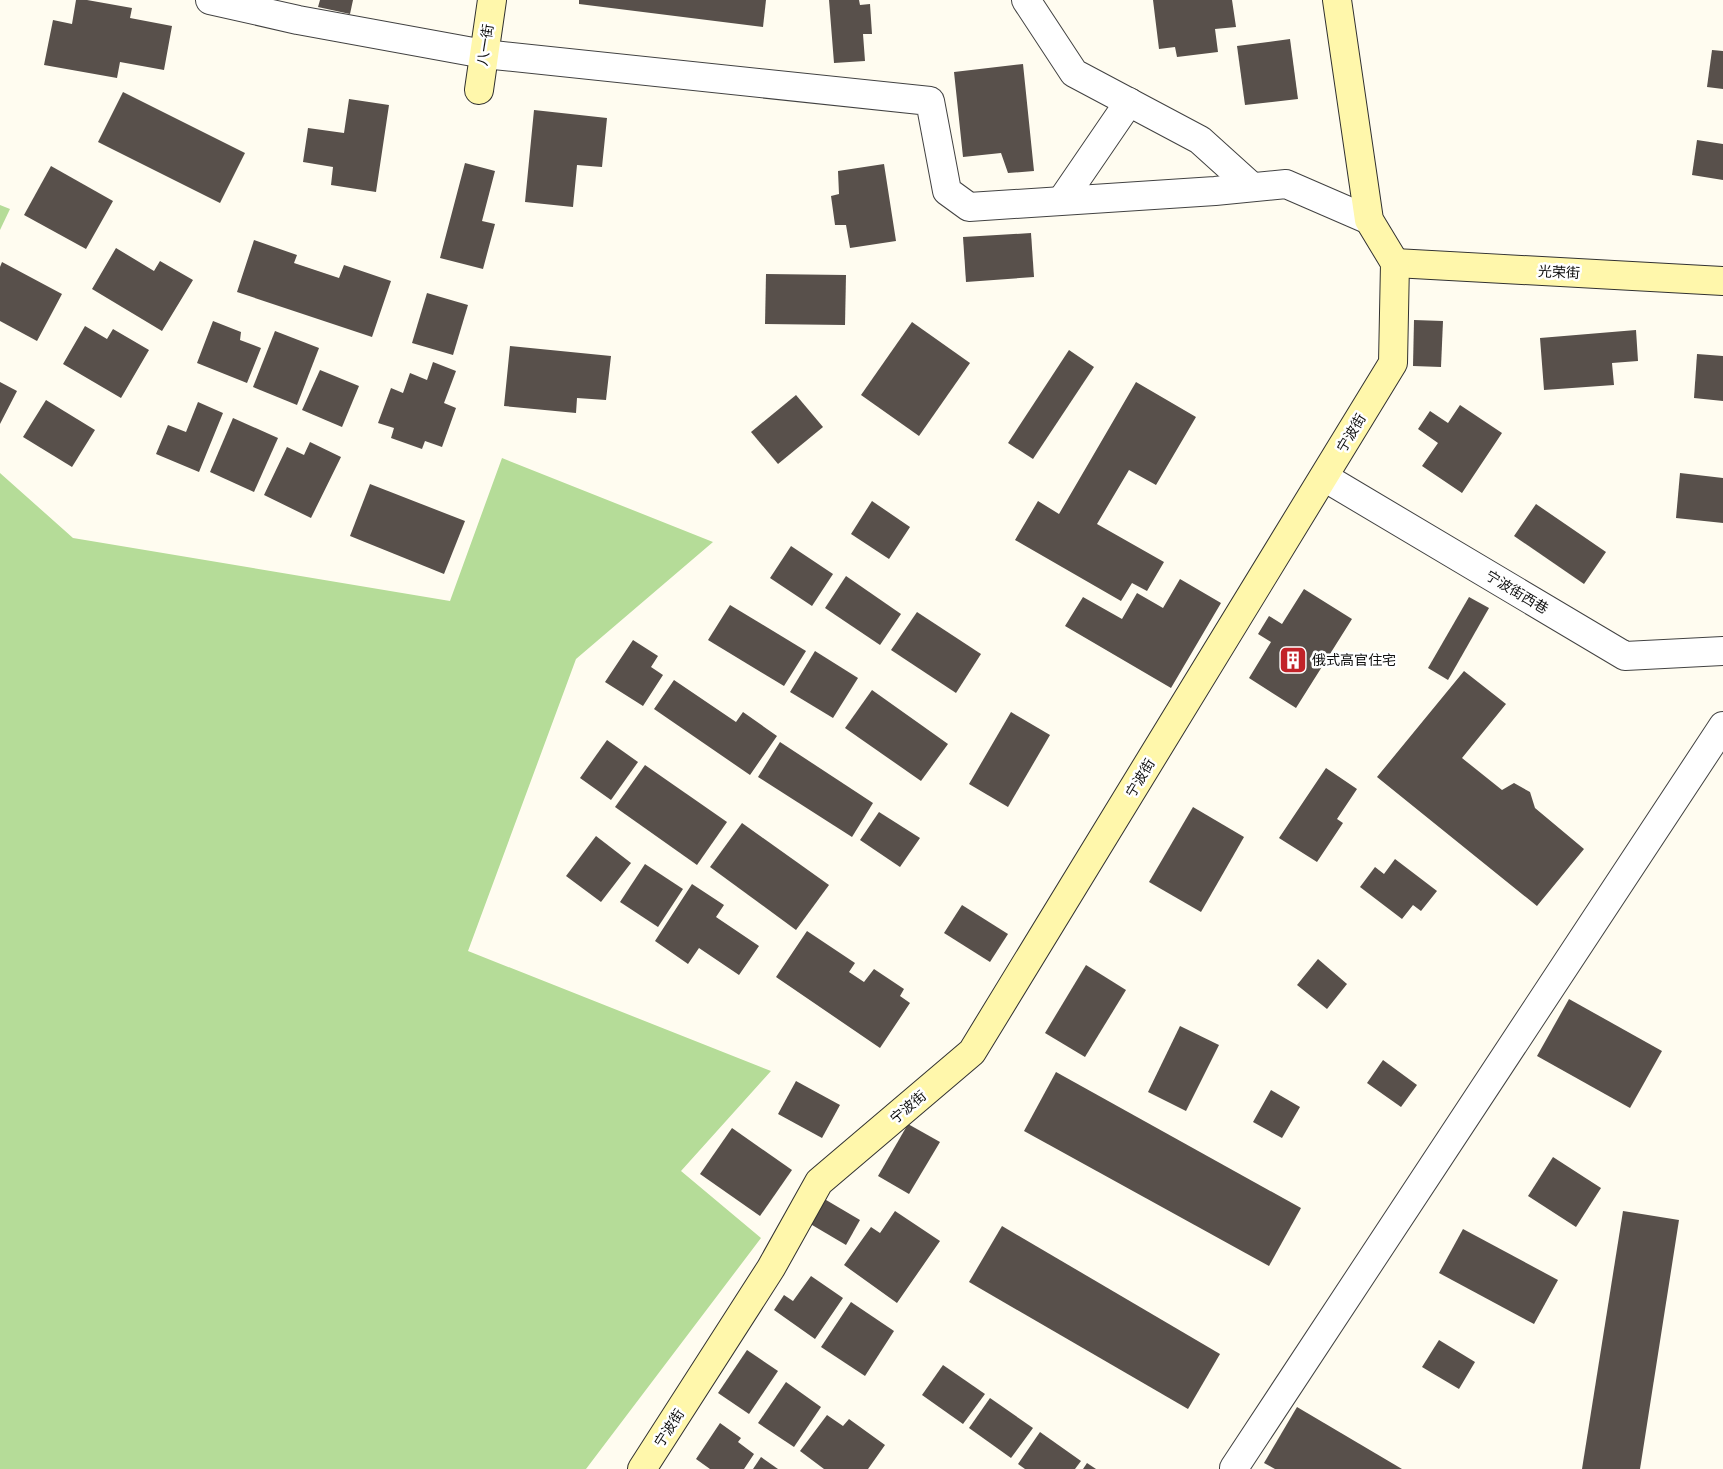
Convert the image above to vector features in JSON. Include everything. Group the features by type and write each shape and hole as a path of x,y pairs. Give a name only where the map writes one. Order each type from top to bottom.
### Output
{"street":[{"path":"210,0 298,20 484,54 930,101 947,191 969,207 1286,184 1369,220"},
{"name":"八一街","path":"479,90 492,0"},
{"path":"1026,0 1074,73 1200,140 1252,187"},
{"path":"1337,0 1369,220 1395,263"},
{"path":"1062,200 1129,102"},
{"name":"光荣街","path":"1395,263 1723,281"},
{"name":"宁波街","path":"642,1469 771,1268 819,1182 972,1052 1393,363 1395,263"},
{"name":"宁波街西巷","path":"1324,477 1625,656 1723,651"},
{"path":"1234,1468 1723,726"}],"green space":[{"path":"0,205 10,209 0,230"},
{"path":"502,458 713,542 576,659 468,951 771,1071 681,1171 761,1238 586,1469 0,1469 0,473 73,538 450,601"}],"building":[{"path":"76,0 87,0 132,8 130,18 172,26 164,70 120,62 117,78 44,65 53,20 72,24"},
{"path":"320,0 353,0 350,14 318,7"},
{"path":"579,0 766,0 763,27 579,4"},
{"path":"829,0 859,0 860,5 870,4 872,34 863,34 865,61 834,63"},
{"path":"1153,0 1232,0 1236,27 1215,29 1218,52 1177,57 1175,47 1159,49"},
{"path":"1290,39 1298,99 1245,105 1237,46"},
{"path":"1712,50 1723,51 1723,89 1707,87"},
{"path":"1023,64 1034,171 1008,173 1001,153 963,157 954,72"},
{"path":"123,92 245,153 220,203 98,142"},
{"path":"349,99 389,105 376,192 331,185 333,167 303,162 308,128 344,133"},
{"path":"534,110 607,118 602,167 577,165 573,207 525,202"},
{"path":"1697,140 1723,144 1723,180 1692,175"},
{"path":"465,163 495,171 482,221 495,224 483,269 440,258"},
{"path":"884,164 896,241 850,248 846,225 835,225 831,196 839,194 838,171"},
{"path":"51,166 113,201 86,249 24,215"},
{"path":"1031,233 1034,277 966,282 963,237"},
{"path":"254,240 297,255 294,263 339,278 344,265 391,281 372,337 237,292"},
{"path":"116,248 154,271 160,261 193,280 162,331 92,289"},
{"path":"2,262 62,294 37,341 0,321 0,267"},
{"path":"766,274 846,275 845,325 765,324"},
{"path":"427,293 468,305 453,355 412,343"},
{"path":"1414,320 1443,321 1441,367 1413,366"},
{"path":"213,321 241,332 240,340 261,348 247,383 197,363"},
{"path":"912,322 970,363 919,436 861,395"},
{"path":"85,326 107,339 113,329 149,350 121,398 63,364"},
{"path":"1636,330 1638,361 1612,363 1614,385 1544,390 1540,338"},
{"path":"275,331 319,348 297,405 253,387"},
{"path":"510,346 611,356 606,400 577,398 576,413 504,406"},
{"path":"1069,350 1094,367 1033,459 1008,443"},
{"path":"1697,354 1723,356 1723,401 1694,398"},
{"path":"433,362 456,371 444,403 456,408 442,447 425,441 422,449 391,438 394,428 378,423 391,388 403,393 410,373 427,380"},
{"path":"320,370 359,386 342,427 302,410"},
{"path":"0,382 17,391 0,424"},
{"path":"1136,382 1196,417 1156,485 1129,470 1097,524 1164,562 1147,591 1132,583 1121,601 1015,540 1038,501 1059,514"},
{"path":"796,395 823,427 778,464 751,432"},
{"path":"46,400 95,430 72,467 23,437"},
{"path":"198,402 223,413 199,472 156,454 168,425 186,432"},
{"path":"1460,405 1502,433 1462,493 1422,466 1438,443 1418,429 1430,411 1448,423"},
{"path":"233,418 278,438 254,492 210,472"},
{"path":"310,442 341,457 311,518 264,495 287,447 304,455"},
{"path":"1680,473 1723,478 1723,523 1676,518"},
{"path":"370,484 465,521 444,574 350,536"},
{"path":"872,501 910,527 889,559 851,534"},
{"path":"1536,504 1606,552 1584,584 1514,536"},
{"path":"791,546 833,574 812,606 770,578"},
{"path":"846,576 901,614 880,645 825,608"},
{"path":"1180,579 1221,603 1171,688 1065,626 1083,597 1122,619 1137,593 1163,608"},
{"name":"俄式高官住宅","path":"1304,589 1352,619 1296,708 1249,678 1271,642 1258,634 1269,616 1282,624"},
{"path":"1469,597 1489,608 1448,680 1428,668"},
{"path":"730,605 806,651 784,686 708,640"},
{"path":"917,612 981,654 956,693 891,650"},
{"path":"633,640 658,656 651,667 663,675 643,706 605,682"},
{"path":"815,651 858,678 833,718 790,692"},
{"path":"1464,671 1506,704 1462,758 1502,790 1514,783 1530,792 1535,808 1584,849 1537,906 1377,777"},
{"path":"674,680 736,722 743,712 777,736 750,775 654,709"},
{"path":"872,690 948,744 921,781 845,728"},
{"path":"1011,712 1050,735 1008,807 969,784"},
{"path":"607,740 638,762 611,800 580,778"},
{"path":"780,742 873,803 852,837 758,777"},
{"path":"645,765 727,822 697,865 615,807"},
{"path":"1326,768 1357,789 1337,819 1343,823 1317,862 1279,838"},
{"path":"1193,807 1244,837 1201,912 1149,882"},
{"path":"879,812 920,838 900,867 860,840"},
{"path":"742,823 829,885 796,930 710,867"},
{"path":"596,836 631,863 601,902 566,876"},
{"path":"1395,859 1437,891 1421,911 1413,905 1402,919 1360,887 1375,867 1384,874"},
{"path":"645,864 683,889 658,927 620,902"},
{"path":"692,884 724,905 716,917 759,946 739,975 699,948 688,964 655,941"},
{"path":"962,905 1008,934 990,962 944,933"},
{"path":"807,931 855,963 849,972 864,982 874,969 904,989 900,996 910,1003 880,1048 776,977"},
{"path":"1318,959 1347,984 1327,1009 1297,985"},
{"path":"1086,965 1126,990 1085,1057 1045,1033"},
{"path":"1569,999 1662,1051 1630,1108 1537,1056"},
{"path":"1180,1026 1219,1045 1186,1111 1148,1092"},
{"path":"1383,1060 1417,1085 1401,1107 1367,1083"},
{"path":"1056,1072 1301,1208 1269,1266 1024,1131"},
{"path":"796,1081 840,1105 822,1138 778,1114"},
{"path":"1271,1090 1300,1107 1282,1138 1253,1122"},
{"path":"908,1124 940,1142 909,1194 878,1176"},
{"path":"732,1128 792,1170 760,1216 700,1174"},
{"path":"1553,1157 1601,1188 1576,1227 1528,1196"},
{"path":"821,1197 860,1220 846,1245 807,1222"},
{"path":"895,1211 940,1241 897,1303 844,1265 871,1227 880,1233"},
{"path":"1623,1211 1679,1220 1640,1469 1582,1469"},
{"path":"1002,1226 1220,1354 1188,1409 969,1282"},
{"path":"1463,1229 1558,1280 1534,1324 1439,1273"},
{"path":"811,1276 843,1298 815,1339 774,1310 784,1295 793,1301"},
{"path":"851,1302 894,1331 865,1376 821,1347"},
{"path":"1439,1340 1475,1362 1459,1389 1422,1367"},
{"path":"747,1350 778,1371 749,1414 718,1393"},
{"path":"943,1365 985,1394 963,1424 922,1395"},
{"path":"786,1382 821,1407 794,1447 758,1423"},
{"path":"990,1398 1033,1428 1011,1458 969,1428"},
{"path":"1297,1407 1402,1469 1275,1469 1264,1463"},
{"path":"827,1415 843,1426 849,1419 885,1445 868,1469 824,1469 800,1451"},
{"path":"720,1423 741,1438 738,1442 754,1454 744,1469 710,1469 696,1459"},
{"path":"1040,1432 1081,1461 1075,1469 1025,1469 1018,1464"},
{"path":"761,1457 778,1469 753,1469"},
{"path":"1087,1463 1096,1469 1083,1469"}],"place":[{"name":"俄式高官住宅","path":"1293,660"}]}
